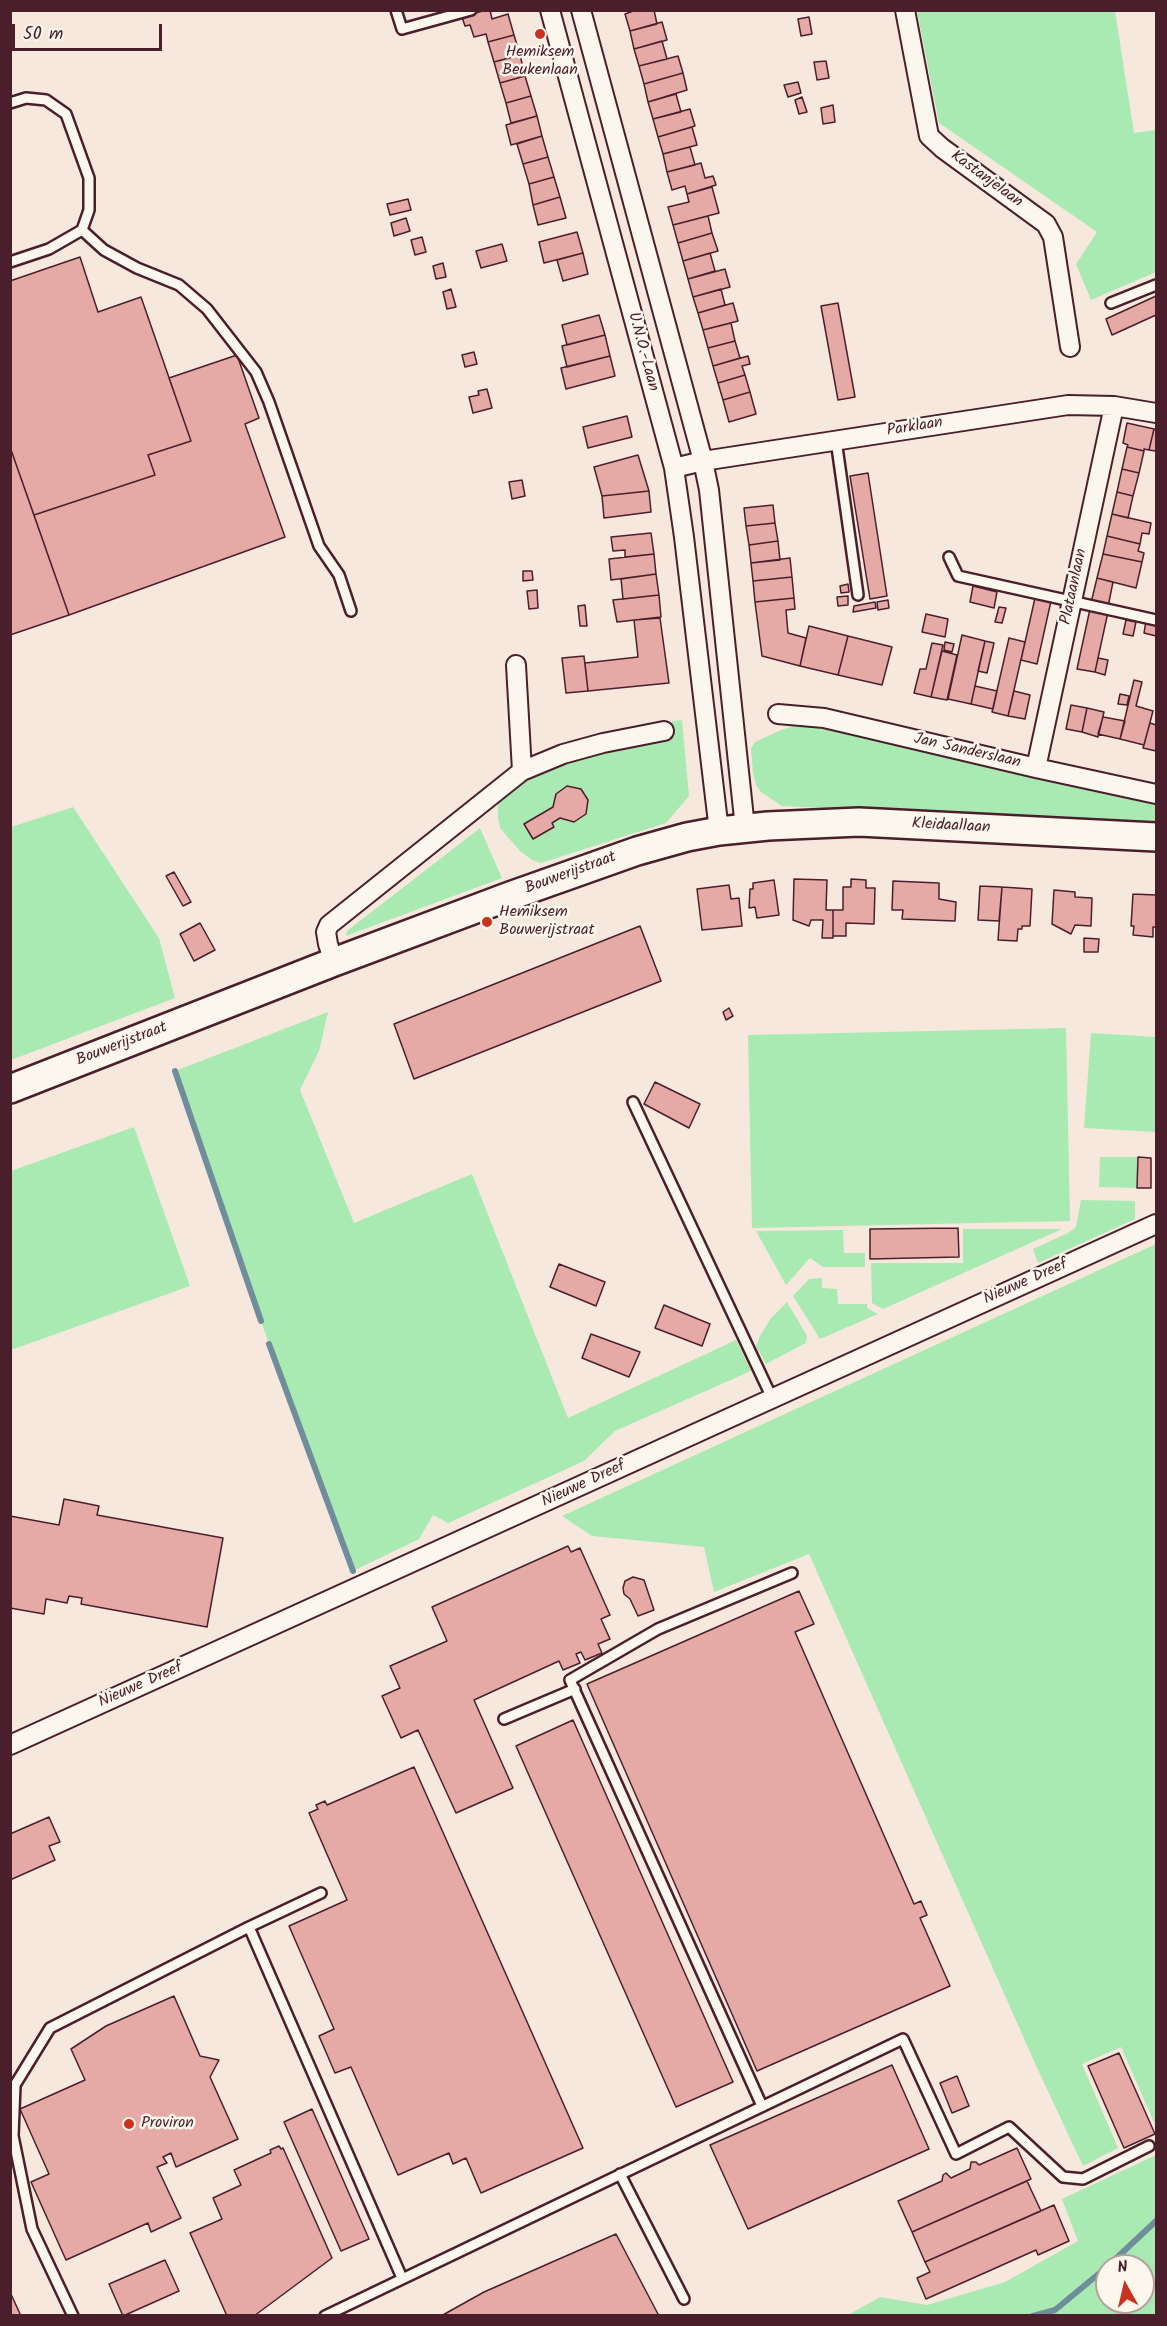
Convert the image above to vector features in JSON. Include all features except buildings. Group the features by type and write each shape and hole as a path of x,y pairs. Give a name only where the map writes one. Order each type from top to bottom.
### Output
{"street":[{"name":"U.N.O.-Laan","path":"550,10 674,468 703,699 732,830"},
{"name":"U.N.O.-Laan","path":"581,10 709,490 732,696 732,830"},
{"name":"Kastanjelaan","path":"904,10 929,136 1046,224 1053,237 1070,346"},
{"name":"Parklaan","path":"674,468 703,461 1068,405 1114,406 1156,413"},
{"name":"Plataanlaan","path":"1036,768 1114,406"},
{"path":"516,665 522,771"},
{"path":"703,699 732,696"},
{"name":"Jan Sanderslaan","path":"778,714 824,718 1156,794"},
{"path":"334,962 326,932 329,925 522,771 573,752 664,730"},
{"name":"Kleidaallaan","path":"732,830 859,822 1156,837"},
{"name":"Bouwerijstraat","path":"10,1089 334,962 637,851 732,830"},
{"name":"Nieuwe Dreef","path":"10,1745 1156,1224"}],"lane":[{"path":"396,10 402,29 471,10"},
{"path":"10,103 26,98 46,100 66,114 89,178 89,210 82,230 49,249 10,261"},
{"path":"82,230 104,250 138,268 179,285 207,309 256,372 269,402 319,546 339,575 351,611"},
{"path":"1111,303 1156,285"},
{"path":"836,440 858,595"},
{"path":"949,557 958,576 1156,620"},
{"path":"633,1102 772,1398"},
{"path":"762,2106 570,1680 658,1629 792,1573"},
{"path":"504,1719 575,1689"},
{"path":"73,2316 32,2229 14,2136 15,2085 50,2028 321,1893"},
{"path":"249,1927 402,2278"},
{"path":"325,2316 903,2039 956,2154 1009,2127 1063,2177 1083,2179 1149,2146"},
{"path":"620,2174 684,2299"}],"green space":[{"path":"917,11 1115,11 1134,133 1156,130 1156,272 1091,300 1076,264 1097,232 939,123"},
{"path":"682,720 689,796 666,823 541,863 532,860 520,851 500,828 498,804 520,785 541,773 586,754 672,733 672,721"},
{"path":"811,724 1156,805 1156,825 782,806 761,792 756,785 751,748 755,742 781,730"},
{"path":"73,807 159,938 175,998 11,1060 11,827"},
{"path":"480,828 502,878 346,936 347,931"},
{"path":"328,1012 319,1051 300,1090 354,1223 472,1174 568,1418 736,1340 751,1371 615,1431 584,1461 448,1523 433,1515 419,1539 353,1571 269,1344 175,1071"},
{"path":"1066,1028 1070,1221 752,1228 748,1035"},
{"path":"1091,1033 1156,1037 1156,1132 1084,1128"},
{"path":"134,1127 190,1286 11,1350 11,1171"},
{"path":"1100,1157 1138,1157 1137,1188 1099,1187"},
{"path":"1081,1200 1135,1201 1135,1219 1038,1263 1033,1249 1076,1227"},
{"path":"963,1229 1062,1229 883,1309 872,1303 871,1263 963,1263"},
{"path":"843,1230 844,1253 865,1253 865,1267 823,1267 810,1258 786,1285 756,1231"},
{"path":"1156,1244 1156,2127 1121,2047 1082,2064 1118,2148 1083,2166 1038,2070 809,1554 714,1592 704,1547 592,1536 562,1516"},
{"path":"822,1278 822,1288 837,1289 838,1304 867,1304 867,1308 878,1314 820,1339 793,1296 809,1279"},
{"path":"787,1302 807,1336 806,1343 766,1364 756,1346 771,1318"},
{"path":"1156,2155 1156,2315 848,2315 880,2297 927,2305 1005,2282 1078,2241 1062,2199"}],"waterway":[{"path":"175,1071 261,1321"},
{"path":"269,1344 353,1571"},
{"path":"1121,2254 1156,2221"},
{"path":"1033,2316 1055,2310 1095,2277"}],"place":[{"name":"Hemiksem Beukenlaan","path":"540,34"},
{"name":"Hemiksem Bouwerijstraat","path":"487,922"},
{"name":"Proviron","path":"129,2124"}]}
